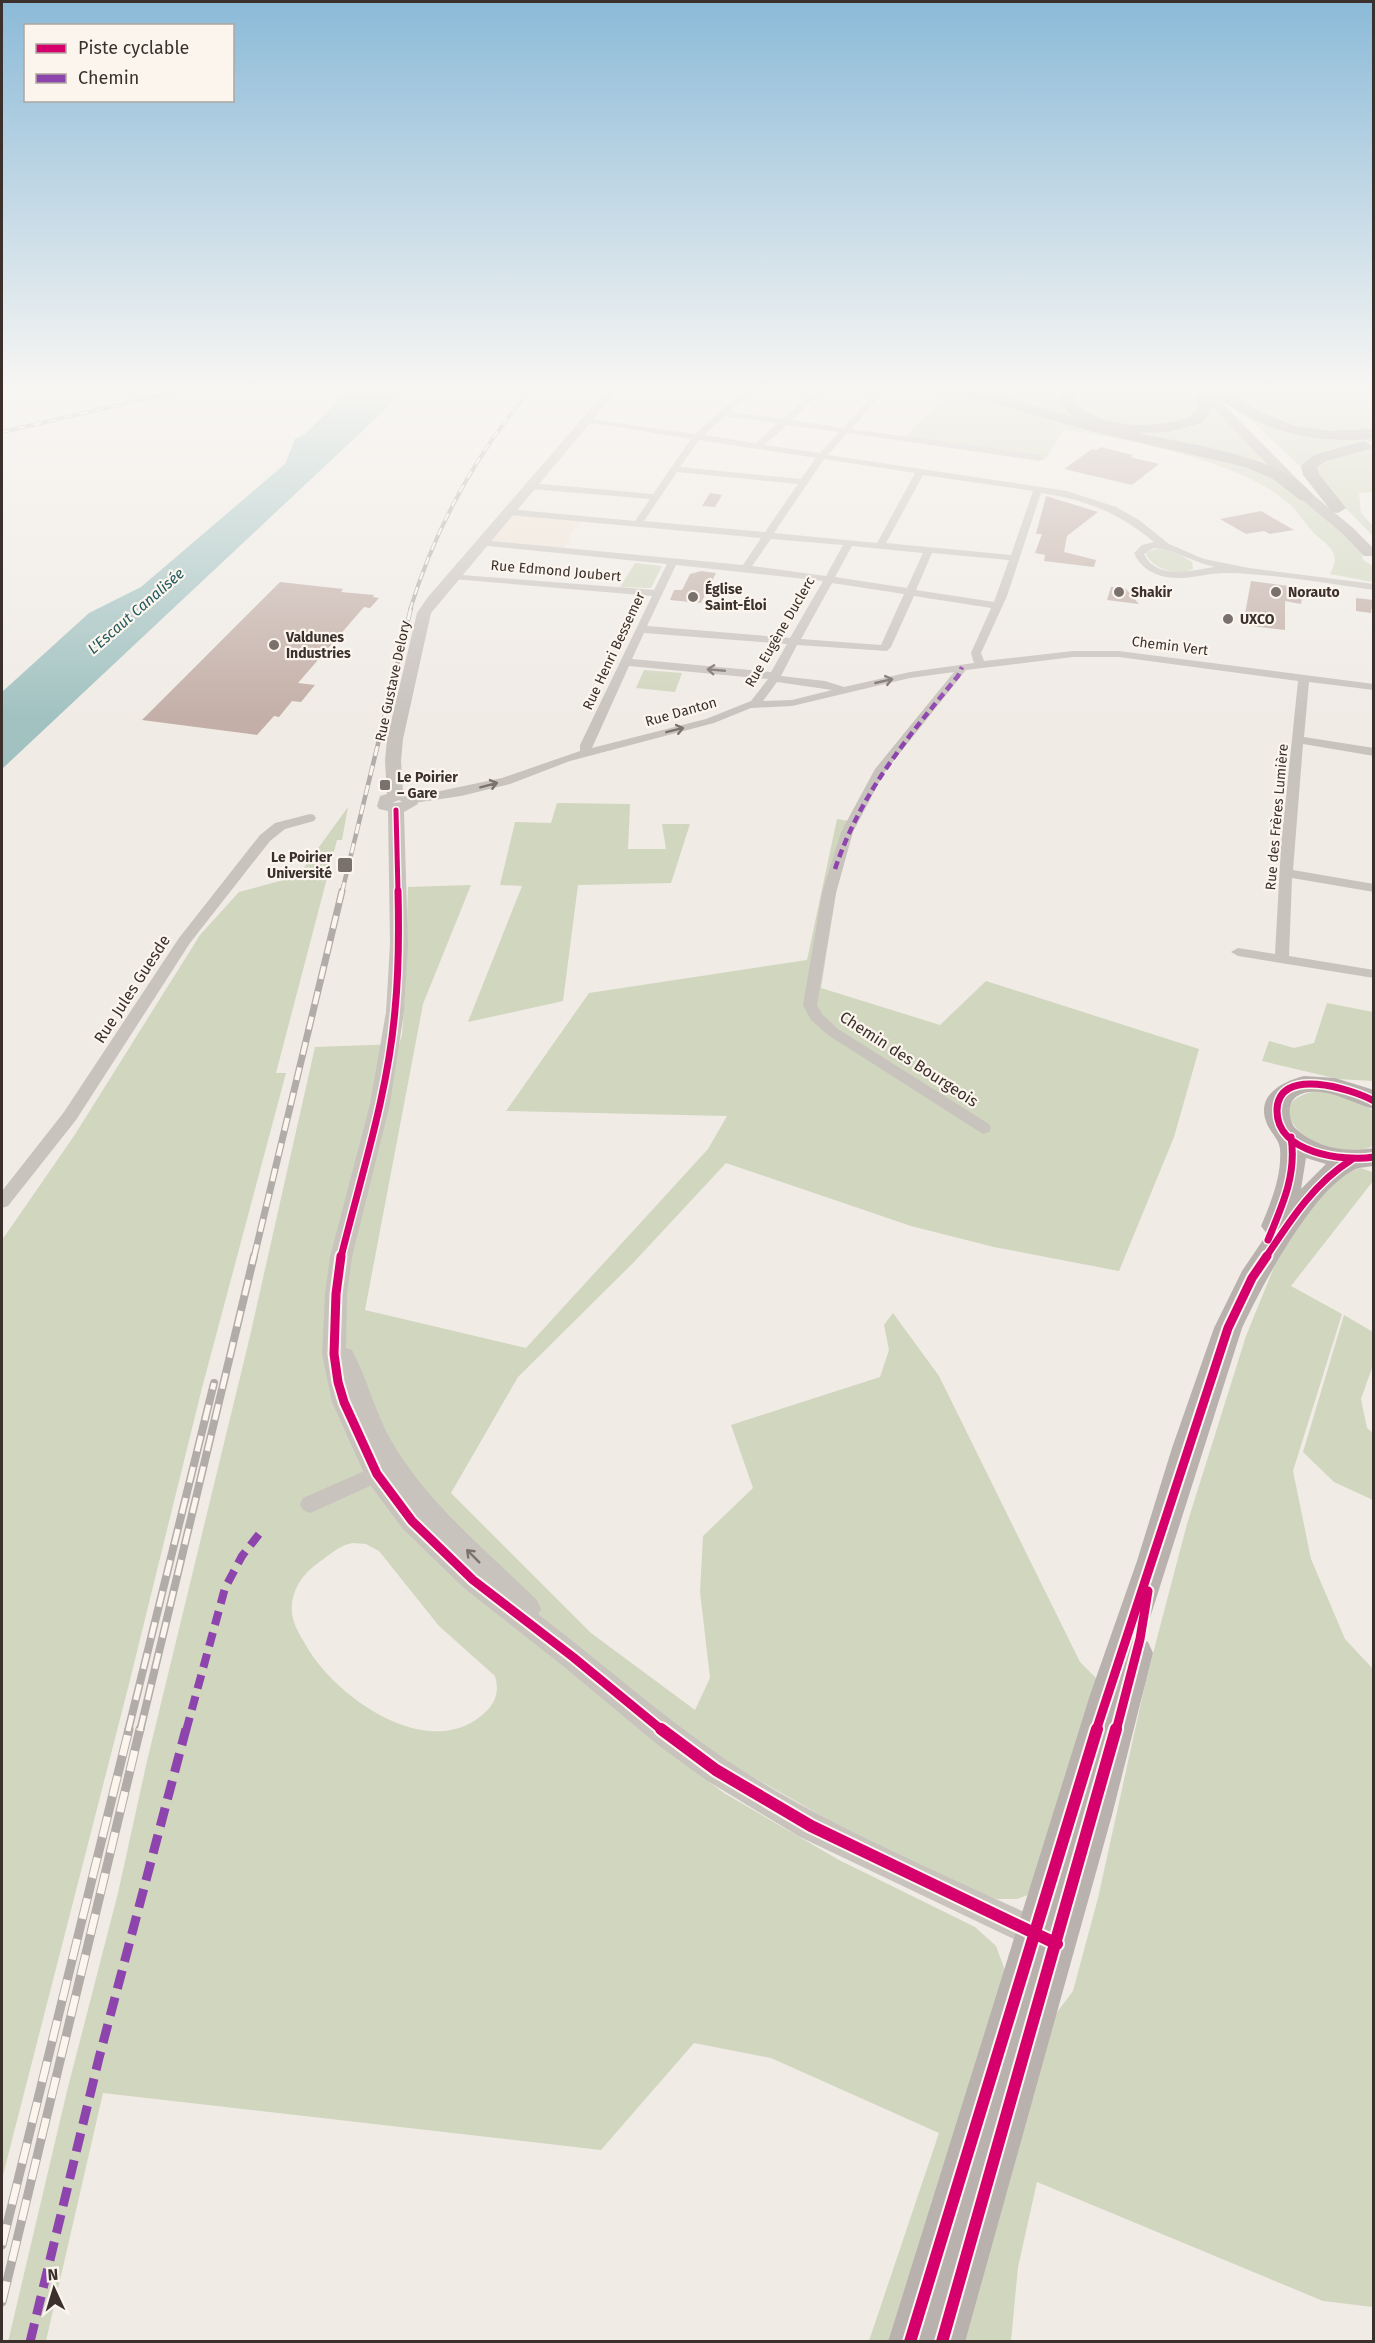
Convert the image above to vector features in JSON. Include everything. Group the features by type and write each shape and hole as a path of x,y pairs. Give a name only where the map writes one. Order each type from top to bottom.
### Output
{"highway":[{"path":"1332,500 1338,508"}],"main road":[{"path":"1311,500 1372,552"},
{"path":"1330,500 1372,552"},
{"path":"1364,1160 1315,1152 1291,1137 1281,1125 1277,1113 1279,1102 1286,1093 1313,1083 1374,1089"},
{"path":"1348,1088 1374,1101"},
{"path":"910,2342 1125,1701 1142,1630 1153,1561 1212,1372 1232,1316 1252,1278 1289,1189 1294,1159 1291,1137"},
{"path":"1252,1278 1300,1206 1333,1170 1364,1160"},
{"path":"942,2342 1046,1939"}],"street":[{"name":"Rue Gustave Delory","path":"519,500 426,610 416,643 394,745 400,802 399,944 395,1012 380,1104 341,1257 335,1327 334,1354 338,1382 353,1423 386,1470 403,1510 444,1554 519,1618 573,1657 684,1747 771,1804 829,1835 1046,1939"},
{"path":"638,523 653,500"},
{"path":"746,568 792,500"},
{"path":"880,545 905,500"},
{"path":"980,665 976,653 998,606 1015,558 1030,500"},
{"path":"1091,500 1136,522 1166,547"},
{"path":"509,512 1015,558"},
{"path":"1120,513 1140,542 1140,557 1159,572 1184,576 1220,570 1248,571"},
{"path":"1140,542 1166,547 1195,560 1248,571 1374,587"},
{"path":"481,543 829,578 998,606"},
{"name":"Rue Eugène Duclerc","path":"755,704 773,677 849,543"},
{"path":"640,629 880,650 886,647 929,550"},
{"path":"1195,560 1201,566 1199,572"},
{"name":"Rue Henri Bessemer","path":"586,753 584,748 673,561"},
{"name":"Rue Edmond Joubert","path":"453,576 657,593"},
{"name":"Chemin Vert","path":"962,667 1066,655 1112,654 1374,687"},
{"path":"625,662 773,677 825,684 844,690"},
{"name":"Rue Danton","path":"400,802 494,784 566,758 701,724 755,704 792,703 910,675 962,667"},
{"name":"Chemin des Bourgeois","path":"962,667 958,676 879,772 847,832 829,893 810,1005 816,1017 833,1032 982,1128"},
{"name":"Rue des Frères Lumière","path":"1282,959 1285,873 1304,678"},
{"path":"1299,740 1374,752"},
{"name":"Rue Jules Guesde","path":"2,1202 70,1116 184,941 265,838 280,826 310,818"},
{"path":"1285,873 1374,888"},
{"path":"1238,952 1374,974"},
{"path":"310,1504 386,1470"}],"green space":[{"path":"1284,500 1304,500 1361,549 1363,560 1373,566 1373,582 1330,574 1335,559 1332,550"},
{"path":"1338,500 1360,500 1361,513 1373,526 1373,536"},
{"path":"1156,549 1171,551 1184,557 1192,562 1193,569 1173,572 1161,568 1146,555 1147,552"},
{"path":"635,563 662,566 651,588 620,587"},
{"path":"644,670 682,673 675,692 636,688"},
{"path":"557,803 630,804 628,849 666,849 662,824 690,824 671,883 578,885 563,1001 468,1022 522,886 500,885 515,822 551,823"},
{"path":"348,807 342,840 337,840 276,1073 286,1073 202,1388 2,2179 2,1240 74,1136 200,935 239,892 298,876"},
{"path":"837,819 856,822 839,874 821,988 940,1025 986,981 1199,1049 1174,1137 1119,1271 994,1247 911,1226 726,1163 633,1263 518,1377 451,1493 591,1633 695,1710 710,1678 700,1592 703,1536 753,1488 731,1425 880,1377 889,1350 884,1325 893,1313 939,1376 1080,1662 1100,1682 1033,1893 1017,1899 997,1899 926,1871 829,1820 725,1761 708,1781 724,1793 839,1860 975,1927 996,1946 1009,1981 893,2341 869,2341 939,2133 771,2058 694,2043 601,2150 103,2093 46,2341 8,2342 67,2091 118,1893 147,1761 250,1336 315,1047 399,1044 402,1035 405,994 408,887 471,885 423,1004 365,1310 526,1348 708,1149 727,1116 506,1111 589,993 807,960","holes":["353,1543 366,1544 379,1551 439,1626 495,1676 497,1688 495,1698 490,1708 481,1716 458,1728 434,1731 408,1727 382,1716 358,1701 317,1662 300,1636 294,1621 292,1606 295,1591 312,1567 335,1551"]},
{"path":"1327,1003 1373,1012 1373,1081 1338,1079 1262,1061 1269,1041 1294,1048 1314,1043"},
{"path":"1317,1091 1331,1092 1346,1097 1373,1111 1373,1146 1354,1151 1334,1149 1315,1142 1300,1132 1291,1120 1289,1108 1297,1098"},
{"path":"1360,1168 1373,1172 1373,1181 1291,1286 1342,1314 1293,1471 1311,1559 1345,1639 1373,1669 1373,2307 1323,2301 1037,2182 1018,2267 1011,2341 953,2342 1040,2035 1073,1991 1098,1898 1146,1680 1187,1524 1246,1336 1275,1265 1301,1219 1339,1176"},
{"path":"1344,1315 1373,1332 1373,1365 1361,1399 1367,1428 1373,1433 1373,1500 1334,1482 1303,1452"}],"shaded area":[{"path":"511,513 583,520 568,538 571,538 563,549 489,542"}],"water":[{"name":"L'Escaut Canalisée","path":"242,500 288,500 2,769 2,692 89,613 141,587"}],"building":[{"path":"705,500 719,500 715,507 702,506"},
{"path":"1045,500 1060,500 1098,512 1067,536 1064,552 1096,560 1094,567 1044,561 1045,555 1035,553 1042,534 1036,534"},
{"path":"1261,511 1294,530 1270,534 1264,531 1246,534 1220,519"},
{"path":"701,571 716,573 701,603 670,600 674,590 682,590 690,574"},
{"path":"1251,581 1303,588 1301,604 1285,601 1285,630 1243,625"},
{"name":"Valdunes Industries","path":"280,582 343,589 341,592 374,595 373,597 379,598 370,608 364,607 298,683 315,685 301,702 292,701 279,717 274,716 257,735 142,720"},
{"name":"Shakir","path":"1111,587 1125,588 1139,604 1107,600"},
{"path":"1356,598 1373,600 1371,613 1356,611"}],"railway":[{"path":"410,610 431,550 455,500"},
{"path":"342,892 411,608"},
{"path":"254,1257 342,891"},
{"path":"140,1731 254,1256"},
{"path":"128,1731 214,1383"},
{"path":"2,2245 129,1729"},
{"path":"2,2302 140,1729"}],"marked path":[{"path":"835,869 856,814 870,790 902,743 958,676 962,667"},
{"path":"30,2342 99,2058 225,1588 242,1556 260,1533"}],"cycle path":[{"path":"396,810 399,944 395,1012 380,1104 341,1257 336,1294 334,1354 344,1402 377,1474 412,1521 473,1580 573,1657 668,1735 716,1770 811,1826 1057,1944"},
{"path":"1374,1101 1364,1095 1335,1086 1304,1084 1291,1088 1281,1096 1277,1109 1279,1123 1286,1135 1298,1144 1313,1151 1346,1159 1374,1157"},
{"path":"1268,1240 1284,1202 1291,1177 1293,1164 1291,1137"},
{"path":"910,2342 1107,1695 1228,1328 1252,1278 1295,1213 1329,1174 1351,1160"},
{"path":"942,2342 1099,1795 1140,1639 1148,1591"}],"place":[{"name":"Shakir","path":"1119,592"},
{"name":"Norauto","path":"1276,592"},
{"name":"Église Saint-Éloi","path":"693,597"},
{"name":"UXCO","path":"1228,619"},
{"name":"Valdunes Industries","path":"274,645"},
{"name":"Le Poirier – Gare","path":"385,785"},
{"name":"Le Poirier Université","path":"345,865"}]}
